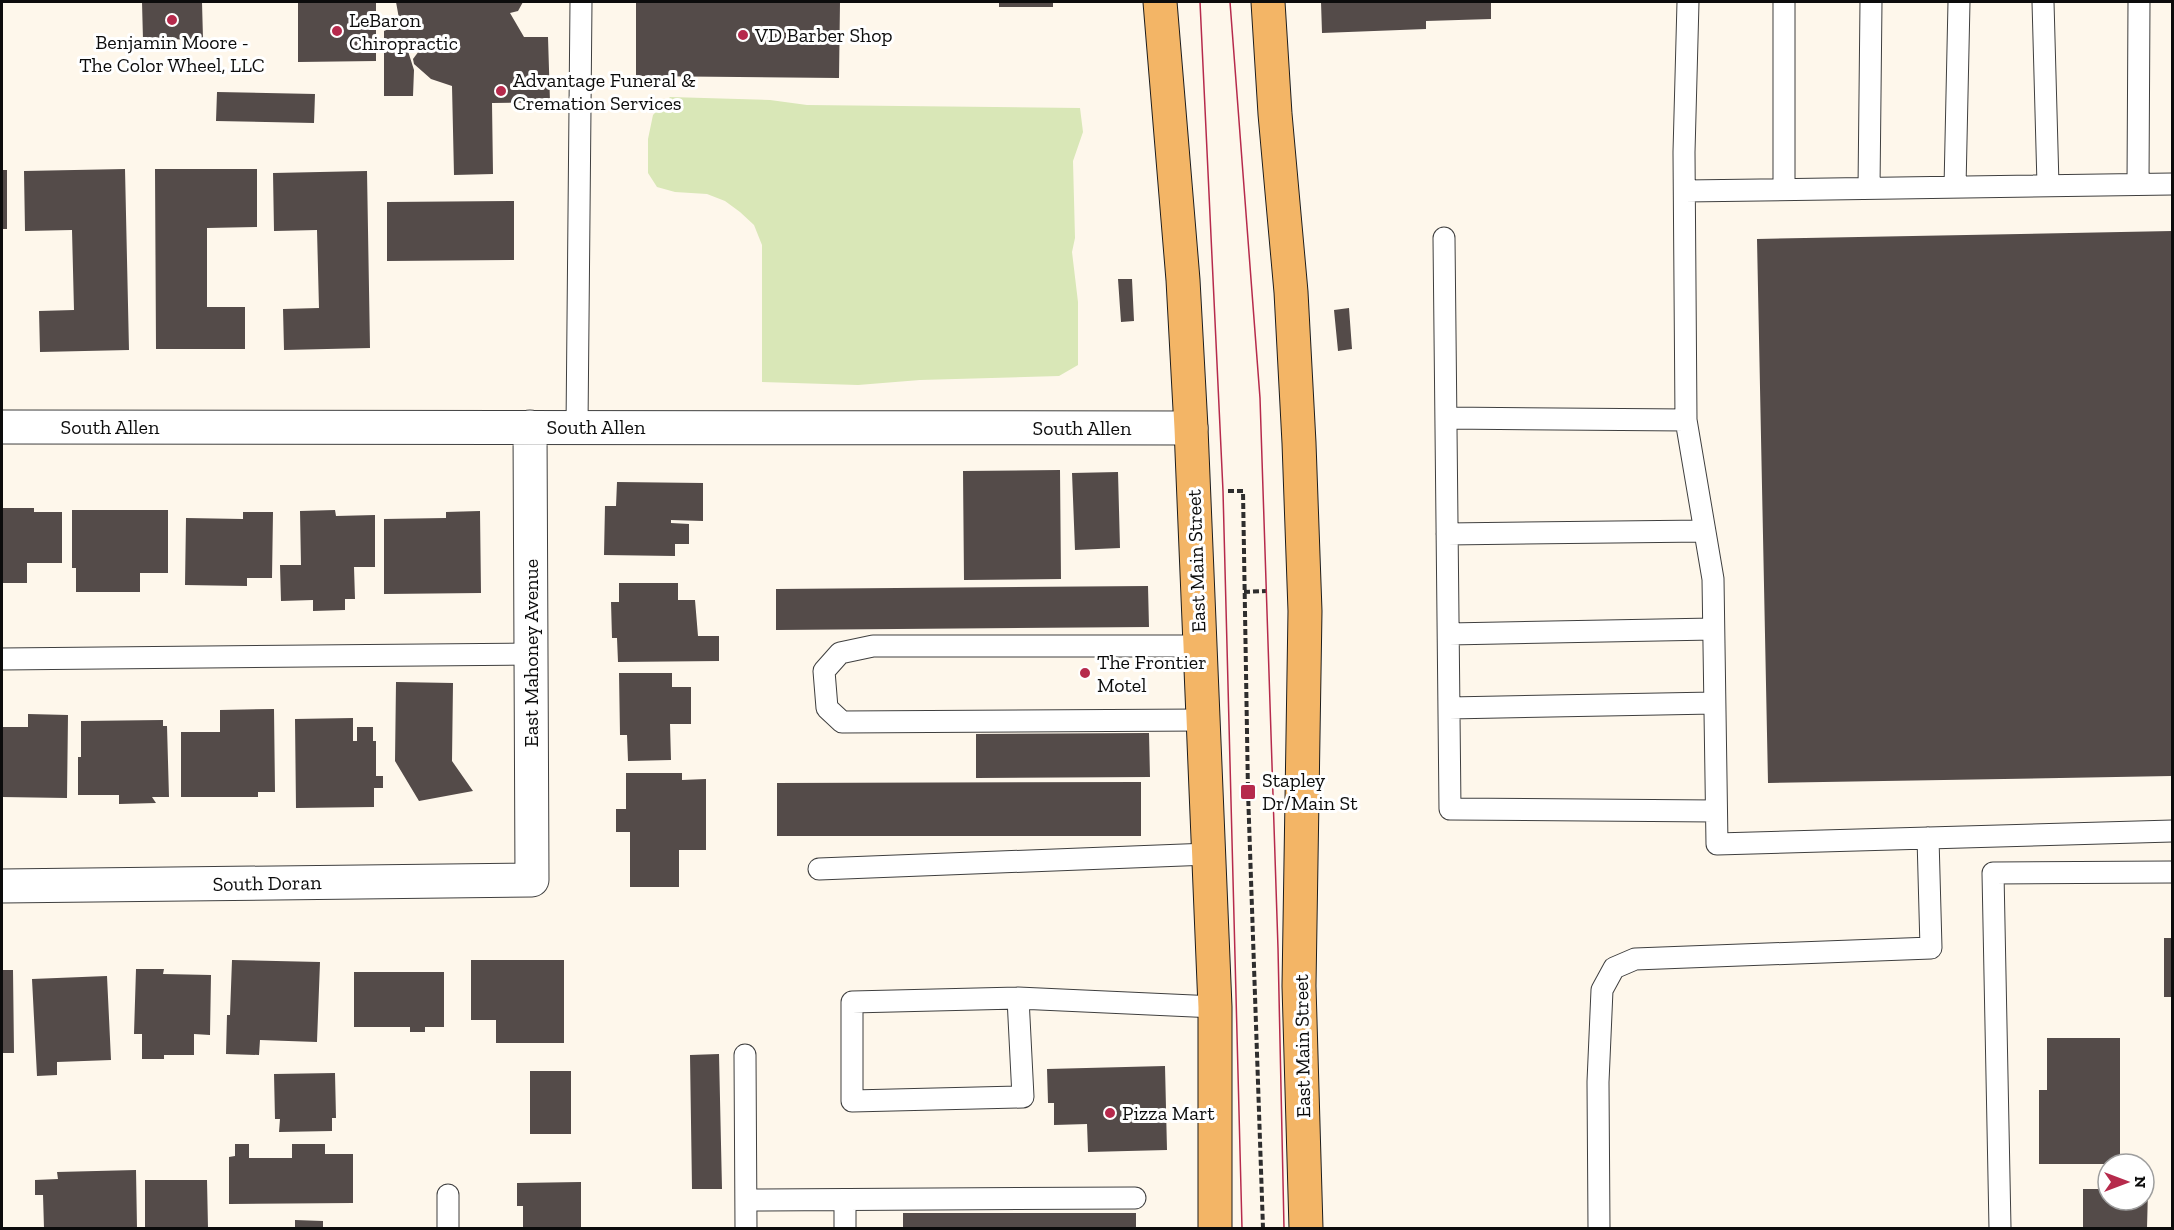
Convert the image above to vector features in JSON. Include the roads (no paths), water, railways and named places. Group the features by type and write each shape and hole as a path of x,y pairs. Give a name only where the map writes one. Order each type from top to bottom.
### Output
{"main road":[{"name":"East Main Street","path":"1160,2 1183,280 1191,428 1215,1007 1215,1228"},
{"name":"East Main Street","path":"1268,2 1275,114 1291,292 1305,611 1299,986 1306,1228"}],"street":[{"name":"South Allen","path":"2,427 1191,428"},
{"name":"East Mahoney Avenue","path":"530,427 532,880"},
{"name":"South Doran","path":"2,886 532,880"}],"lane":[{"path":"577,427 581,2"},
{"path":"1688,2 1685,191 1686,420 1713,579 1717,844 2172,831"},
{"path":"1784,2 1784,189"},
{"path":"1869,188 1871,2"},
{"path":"1955,187 1959,2"},
{"path":"2043,2 2048,185"},
{"path":"2138,184 2139,2"},
{"path":"1685,191 2172,184"},
{"path":"1444,238 1450,809 1715,811"},
{"path":"1446,418 1686,420"},
{"path":"1447,534 1704,531"},
{"path":"1449,634 1713,629"},
{"path":"1200,646 873,646 840,653 824,671 827,708 842,722 1203,720"},
{"path":"2,659 531,654"},
{"path":"1449,708 1714,703"},
{"path":"1599,1228 1598,1082 1602,990 1614,968 1635,959 1931,948 1928,838"},
{"path":"819,869 1209,854"},
{"path":"2000,1228 1993,873 2172,872"},
{"path":"1018,998 1023,1097 852,1101 852,1002 1018,998 1215,1007"},
{"path":"745,1055 746,1228"},
{"path":"448,1195 448,1228"},
{"path":"746,1200 1136,1198"},
{"path":"845,1200 845,1228"}],"tram line":[{"path":"1200,2 1223,491 1242,1228"},
{"path":"1230,2 1260,398 1278,948 1284,1228"}],"place":[{"name":"Benjamin Moore - The Color Wheel, LLC","path":"172,20"},
{"name":"LeBaron Chiropractic","path":"337,31"},
{"name":"VD Barber Shop","path":"743,35"},
{"name":"Advantage Funeral & Cremation Services","path":"501,91"},
{"name":"The Frontier Motel","path":"1085,673"},
{"name":"Stapley Dr/Main St","path":"1248,792"},
{"name":"Pizza Mart","path":"1110,1113"}]}
